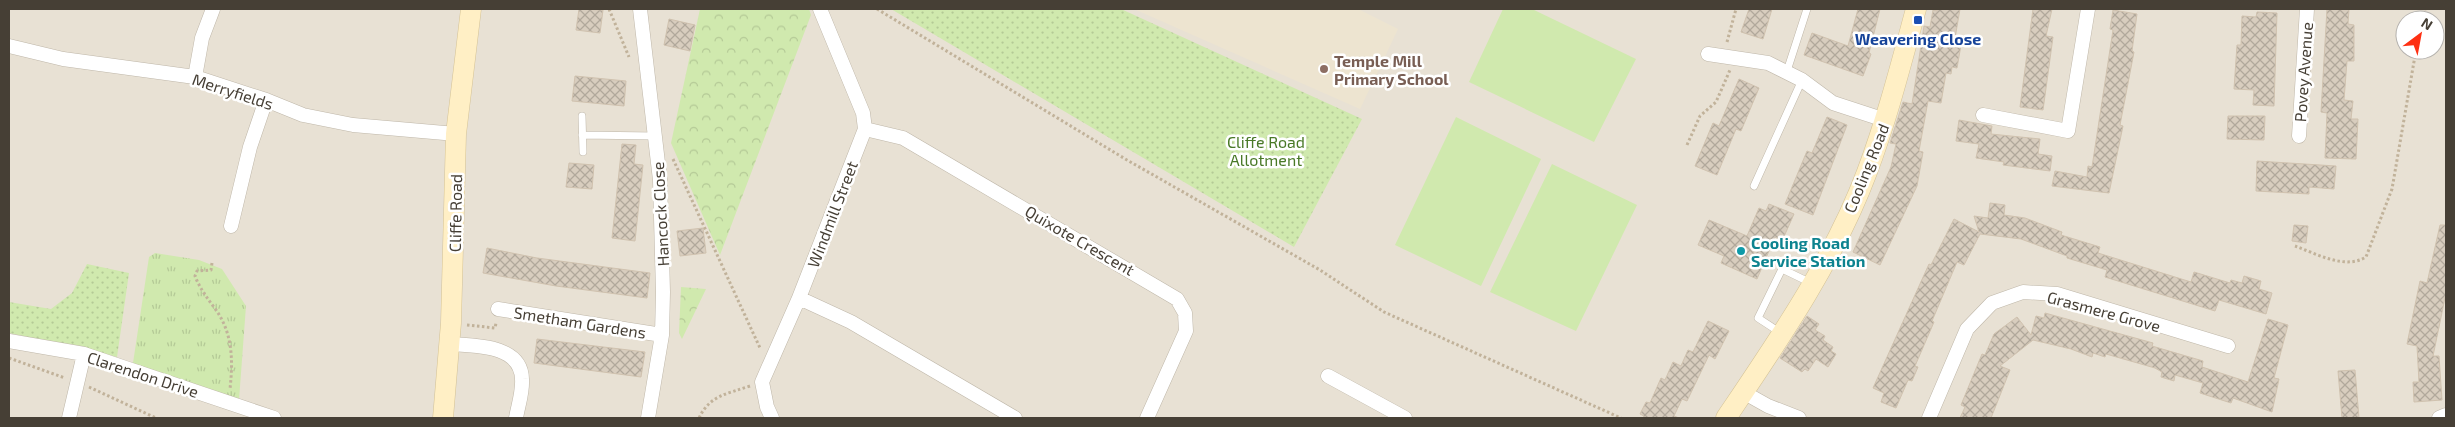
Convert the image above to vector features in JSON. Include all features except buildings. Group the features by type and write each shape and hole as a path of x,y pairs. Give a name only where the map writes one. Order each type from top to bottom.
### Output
{"main road":[{"name":"Cliffe Road","path":"444,418 451,323 456,134 471,9"},
{"name":"Cooling Road","path":"1726,418 1812,284 1866,174 1885,120 1916,9"}],"street":[{"path":"195,77 202,38 213,9"},
{"name":"Hancock Close","path":"640,9 660,180 664,292 662,335 648,418"},
{"path":"820,9 863,113 865,129"},
{"path":"1983,115 2068,131 2088,9"},
{"name":"Povey Avenue","path":"2299,136 2307,9"},
{"name":"Merryfields","path":"9,46 63,59 195,77 266,100 303,115 353,125 456,134"},
{"path":"1708,54 1768,63 1802,80 1833,103 1885,120"},
{"path":"230,226 250,147 266,100"},
{"name":"Windmill Street","path":"762,382 799,298 865,129"},
{"name":"Quixote Crescent","path":"865,129 903,138 1177,299 1185,313 1186,331 1147,418"},
{"name":"Grasmere Grove","path":"1929,418 1968,329 1992,304 2023,292 2057,294 2228,346"},
{"path":"799,298 851,322 1015,418"},
{"name":"Smetham Gardens","path":"498,309 662,335"},
{"name":"Clarendon Drive","path":"9,341 84,354 274,418"},
{"path":"449,344 494,349 514,359 521,370 522,381 516,418"},
{"path":"69,418 84,354"},
{"path":"1328,376 1404,418"},
{"path":"762,382 767,407 772,418"},
{"path":"1743,392 1768,406 1799,418"},
{"path":"2439,418 2446,415"}],"lane":[{"path":"1787,71 1807,9"},
{"path":"1754,186 1802,80"},
{"path":"582,116 582,152"},
{"path":"582,135 654,136"},
{"path":"1781,333 1758,318 1782,269 1812,284"}],"path":[{"path":"877,9 1127,160 1320,270 1384,312 1621,418"},
{"path":"1687,145 1700,116 1716,102 1729,58 1736,9"},
{"path":"2295,246 2344,262 2358,262 2366,257 2392,189 2414,60"},
{"path":"671,154 769,368"},
{"path":"212,264 211,270 197,271 195,276 199,286 219,315 230,339 232,371 229,394"},
{"path":"451,323 495,328 498,309"},
{"path":"699,418 705,406 712,400 762,382"}],"shaded area":[{"path":"9,9 2446,9 2446,418 9,418"},
{"name":"Temple Mill Primary School","path":"1134,9 1358,9 1398,29 1360,109"}],"green space":[{"path":"700,9 809,9 811,15 720,255 671,143"},
{"name":"Cliffe Road Allotment","path":"891,9 1121,9 1362,119 1294,247"},
{"path":"1503,9 1532,9 1636,59 1594,142 1469,82"},
{"path":"1456,117 1541,159 1481,286 1395,245"},
{"path":"1552,164 1637,205 1576,331 1490,292"},
{"path":"155,253 199,260 222,269 246,306 239,400 133,363 149,257"},
{"path":"87,264 129,273 117,357 9,333 9,302 51,309 72,293"},
{"path":"681,287 706,289 682,339 679,333"}],"place":[{"name":"Weavering Close","path":"1918,20"},
{"name":"Temple Mill Primary School","path":"1324,69"},
{"name":"Cooling Road Service Station","path":"1741,251"}]}
